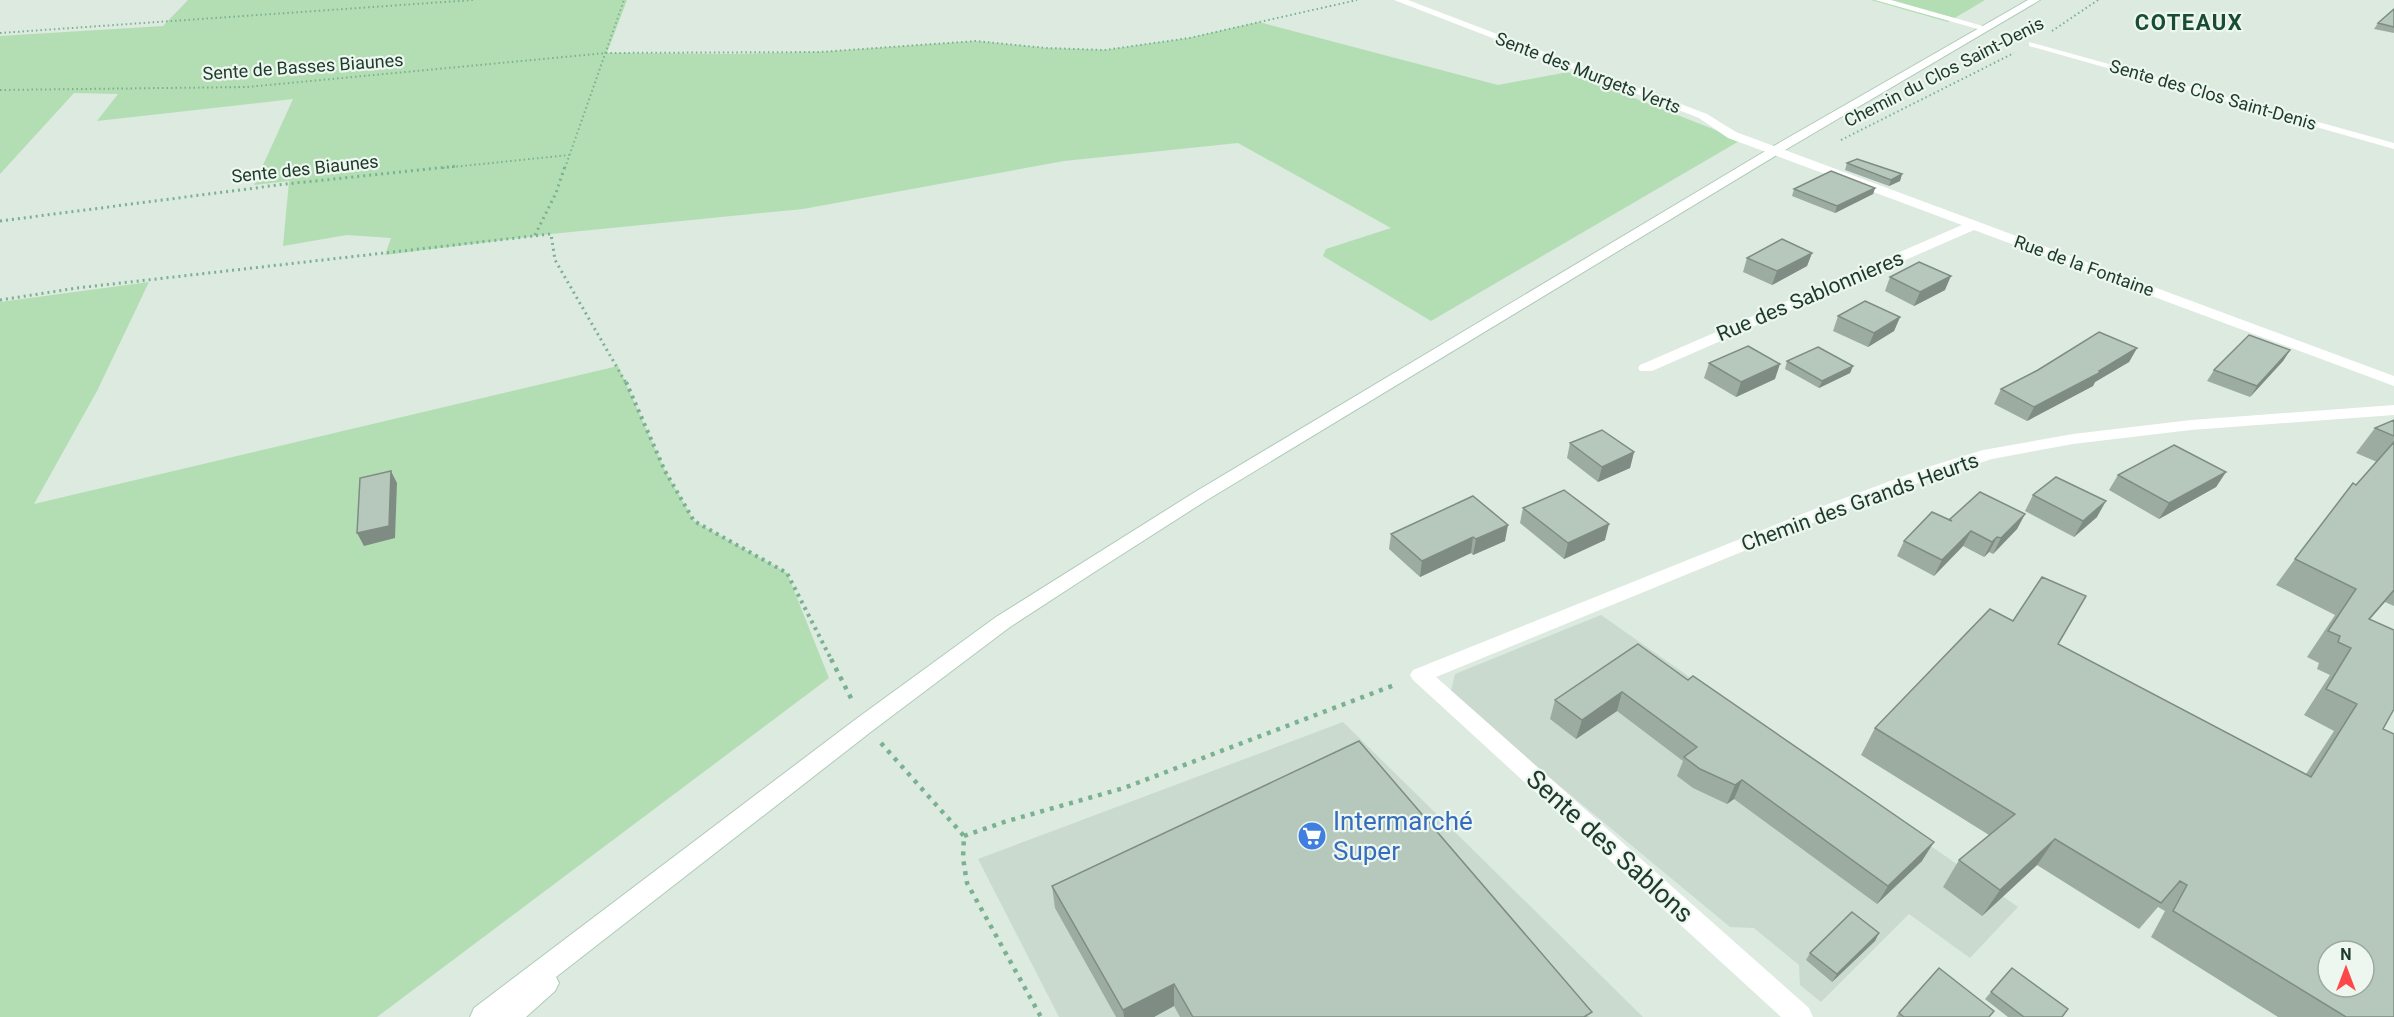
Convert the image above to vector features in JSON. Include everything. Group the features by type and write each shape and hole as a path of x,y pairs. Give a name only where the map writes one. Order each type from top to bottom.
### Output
{"street":[{"name":"Sente des Murgets Verts","path":"1399,0 1703,116 1732,135 1776,150"},
{"path":"1880,0 1985,28"},
{"path":"483,1017 864,725 1003,622 1201,495 1776,150 2035,0"},
{"name":"Rue de la Fontaine","path":"1776,150 2394,381"},
{"name":"Rue des Sablonnieres","path":"1646,368 1974,225"},
{"name":"Chemin des Grands Heurts","path":"1420,675 1821,513 1934,471 1989,454 2073,439 2191,425 2394,410"},
{"name":"Sente des Sablons","path":"1420,675 1800,1017"},
{"path":"507,1017 663,881"}],"lane":[{"name":"Sente des Clos Saint-Denis","path":"2032,44 2394,146"}],"path":[{"path":"0,33 473,0"},
{"path":"535,236 556,193 624,0"},
{"name":"Sente de Basses Biaunes","path":"0,90 247,87 606,53 777,54 976,41 1046,48 1105,50 1189,38 1357,0"},
{"name":"Chemin du Clos Saint-Denis","path":"1797,159 1849,136 2032,44 2098,0"},
{"name":"Sente des Biaunes","path":"0,222 44,214 286,184 569,155"},
{"path":"0,300 77,288 551,234 555,260 621,371 666,471 694,521 787,573 864,725 964,836 963,858 967,883 1041,1017"},
{"path":"964,836 1004,822 1124,788 1420,675"}],"shaded area":[{"path":"1601,615 2018,907 1970,958 1909,914 1821,1002 1800,985 1799,965 1754,928 1730,927 1450,695 1455,674"},
{"name":"Intermarché Super","path":"1343,722 1643,1017 1059,1017 978,859"}],"green space":[{"path":"188,0 627,0 607,53 820,52 976,41 1046,48 1105,50 1189,38 1259,22 1498,85 1568,72 1741,140 1431,321 1323,256 1326,249 1391,228 1238,143 1064,161 803,209 551,234 385,255 391,238 347,235 283,246 289,181 254,185 293,99 97,121 118,94 74,93 0,174 0,36 163,26"},
{"path":"1871,0 1985,0 1948,22"},
{"path":"149,282 97,391 34,504 618,366 665,471 694,521 787,573 829,678 377,1017 0,1017 0,302"}],"building":[{"path":"2394,9 2394,27 2378,23"},
{"path":"1857,159 1902,174 1891,180 1847,163"},
{"path":"1831,171 1875,188 1837,206 1794,189"},
{"path":"1782,239 1812,253 1777,271 1747,258"},
{"path":"1919,262 1951,276 1920,292 1890,277"},
{"path":"1865,301 1900,317 1874,333 1838,316"},
{"path":"2099,332 2137,348 2099,371 2101,372 2034,407 2001,389 2038,370"},
{"path":"2249,335 2290,350 2257,386 2214,370"},
{"path":"1748,346 1780,364 1741,382 1709,363"},
{"path":"1818,347 1853,366 1822,381 1787,361"},
{"path":"2394,420 2394,436 2375,428"},
{"path":"1602,430 1634,452 1602,467 1570,443"},
{"path":"2394,442 2394,590 2369,619 2394,630 2394,709 2383,729 2394,734 2394,1017 2346,1017 2317,999 2376,999 2376,939 2316,939 2316,999 2173,911 2187,885 2180,881 2161,903 2055,839 2000,890 1959,860 2015,814 1875,728 1990,609 2013,621 2042,577 2086,596 2058,644 2311,777 2357,704 2326,689 2351,648 2338,642 2340,636 2328,631 2356,589 2295,559 2353,483 2356,485"},
{"path":"2174,445 2226,472 2169,503 2118,475"},
{"path":"391,471 389,526 357,533 360,478"},
{"path":"2056,477 2106,501 2083,521 2033,495"},
{"path":"1564,490 1609,524 1568,543 1523,508"},
{"path":"1980,492 2025,514 2001,538 1997,537 1992,542 1971,531 1942,560 1904,541 1932,512 1949,520"},
{"path":"1473,496 1508,525 1476,539 1473,537 1422,561 1391,534"},
{"path":"1638,644 1688,680 1693,676 1934,842 1888,886 1742,780 1735,785 1700,769 1684,757 1697,747 1622,692 1582,720 1555,700"},
{"name":"Intermarché Super","path":"1359,741 1592,1012 1584,1017 1193,1017 1174,984 1123,1010 1052,886"},
{"path":"1852,912 1879,933 1837,974 1810,953"},
{"path":"1939,968 1994,1011 1989,1017 1904,1017 1899,1013"},
{"path":"2012,968 2068,1009 2062,1017 2024,1017 1991,992"}],"place":[{"name":"Intermarché Super","path":"1312,836"}],"district":[{"name":"COTEAUX","path":"2189,22"}]}
